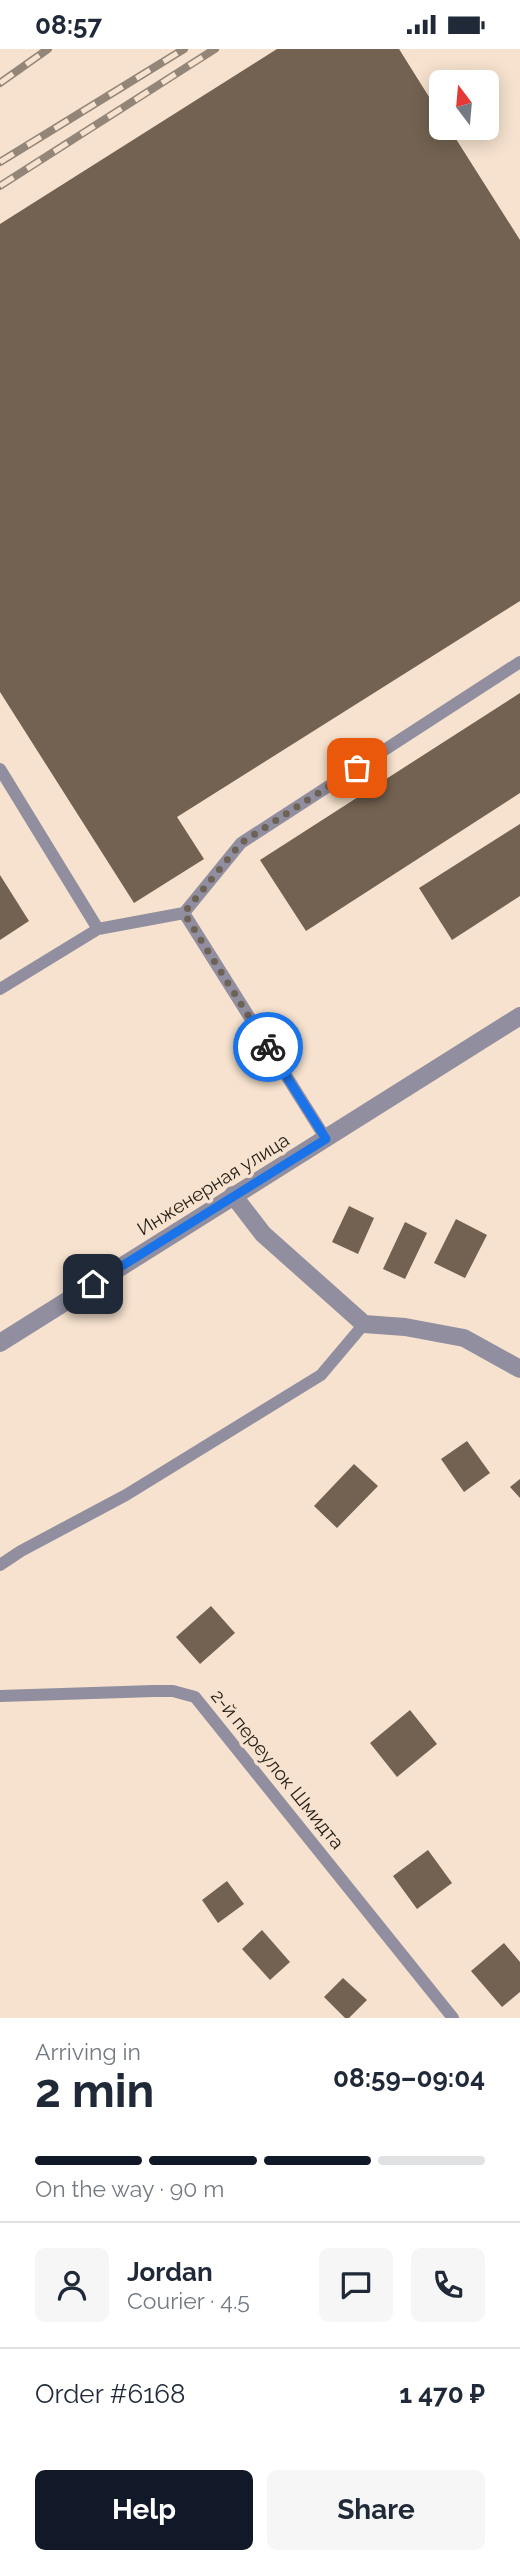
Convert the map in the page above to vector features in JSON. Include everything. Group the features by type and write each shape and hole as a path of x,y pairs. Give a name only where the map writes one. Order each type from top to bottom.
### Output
{"street":[{"name":"Инженерная улица","path":"0,1343 520,1016"},
{"path":"233,1195 263,1234 364,1324 405,1327 464,1338 520,1369"}],"lane":[{"path":"0,989 98,929 184,913 241,843 520,662"},
{"path":"0,769 98,929"},
{"path":"184,913 326,1139"},
{"path":"0,1565 21,1551 127,1495 321,1375 364,1324"},
{"name":"2-й переулок Шмидта","path":"0,1696 173,1691 195,1697 453,2018"}],"building":[{"path":"277,49 399,49 429,97 429,140 457,140 520,240 520,601 177,817 204,859 134,903 0,692 0,224"},
{"path":"520,693 520,793 306,931 260,860"},
{"path":"520,824 520,896 452,940 419,888"},
{"path":"0,875 29,921 0,940"},
{"path":"349,1206 374,1218 358,1254 332,1242"},
{"path":"456,1219 487,1235 465,1278 434,1263"},
{"path":"405,1222 427,1233 405,1279 383,1269"},
{"path":"467,1441 490,1473 464,1492 441,1459"},
{"path":"354,1464 378,1486 337,1528 314,1506"},
{"path":"520,1479 520,1498 510,1487"},
{"path":"211,1606 235,1633 200,1664 176,1637"},
{"path":"410,1710 437,1744 397,1777 370,1743"},
{"path":"428,1850 452,1883 417,1909 393,1876"},
{"path":"227,1881 244,1904 218,1923 202,1900"},
{"path":"262,1930 290,1962 270,1980 242,1949"},
{"path":"504,1943 520,1962 520,1992 502,2007 471,1971"},
{"path":"343,1978 367,2000 349,2018 345,2018 324,1997"}],"railway":[{"path":"0,83 48,49"},
{"path":"0,162 184,49"},
{"path":"0,186 215,49"}],"way so far":[{"path":"268,1047 184,913 241,843 357,768"}],"route":[{"path":"93,1284 326,1139 268,1047"}]}
